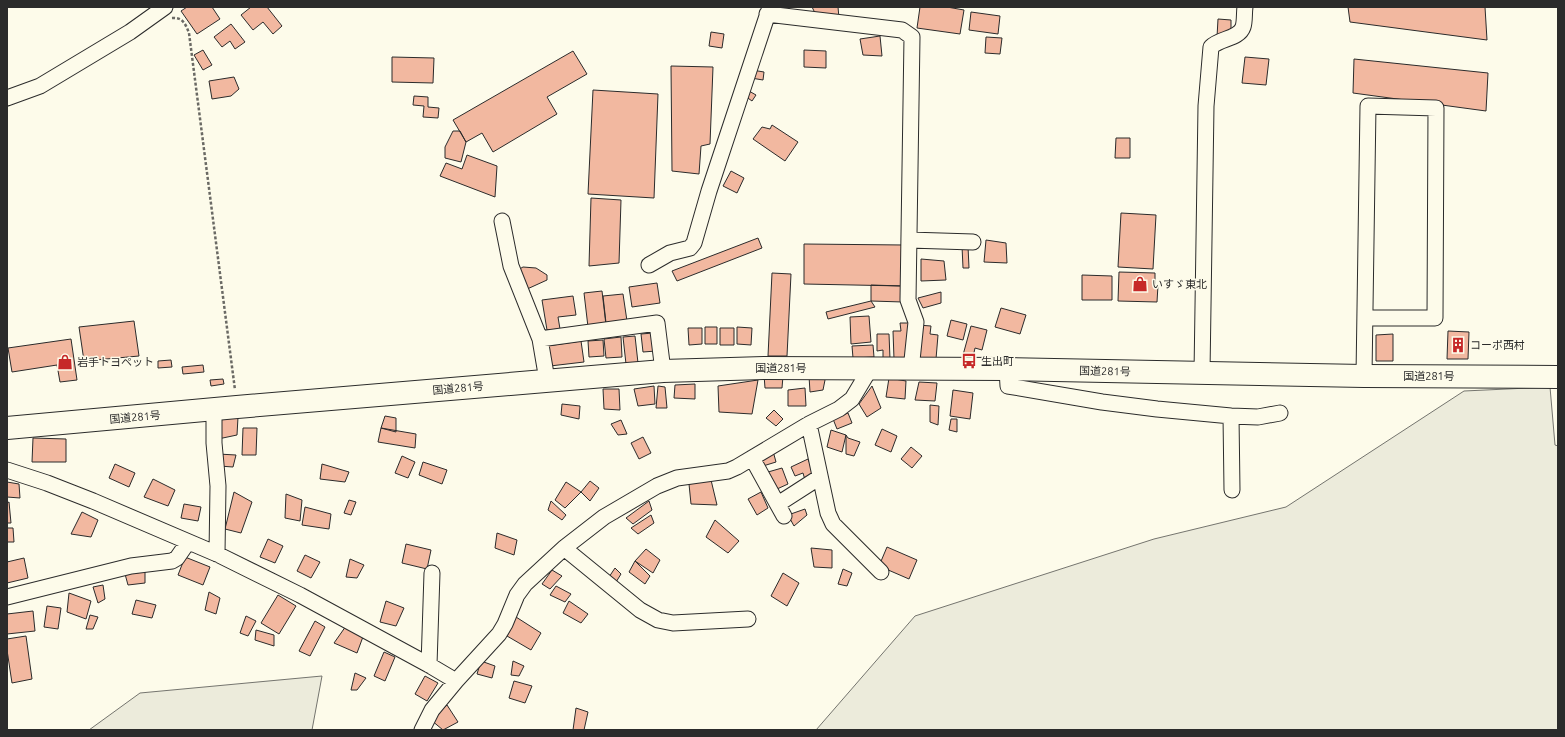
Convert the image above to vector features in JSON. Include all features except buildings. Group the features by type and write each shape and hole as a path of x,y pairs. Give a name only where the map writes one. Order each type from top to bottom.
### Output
{"highway":[{"name":"国道281号","path":"7,428 663,371 764,368 911,370 1007,369 1364,376 1558,377"}],"street":[{"path":"1202,373 1207,110 1211,47 1216,41 1238,35 1243,28 1245,7"},
{"path":"649,265 670,253 690,248 694,243 709,191 768,11 902,30 912,36 909,303 916,322 911,370"},
{"path":"7,98 40,86 130,32 167,12"},
{"path":"1364,376 1368,106 1436,108 1435,318 1365,318"},
{"path":"502,221 511,266 540,339 547,380"},
{"path":"909,240 973,242"},
{"path":"540,339 657,323 663,371"},
{"path":"422,730 432,710 499,634 505,624 517,595 525,584 564,548 604,517 657,486 677,478 728,472 809,424 839,410 852,400 870,369"},
{"path":"1007,369 1008,386 1110,403 1232,416 1258,417 1280,413"},
{"path":"214,410 214,443 218,486 217,554"},
{"path":"1232,416 1232,490"},
{"path":"809,424 828,513 833,524 881,572"},
{"path":"752,458 781,510 820,477"},
{"path":"7,470 47,483 93,501 217,554 300,595 456,681"},
{"path":"7,597 131,566 172,561 177,558 188,542"},
{"path":"564,548 640,610 658,620 673,623 748,619"},
{"path":"429,665 432,573"}],"path":[{"path":"167,12 184,22 189,33 237,407"}],"shaded area":[{"path":"1550,387 1555,445 1558,446 1558,730 816,730 915,616 1154,539 1286,507 1464,391"},
{"path":"322,676 312,730 89,730 140,693"}],"place":[{"name":"いすゞ東北","path":"1140,284"},
{"name":"コーポ西村","path":"1458,345"},
{"name":"生出町","path":"969,361"},
{"name":"岩手トヨペット","path":"65,362"}]}
